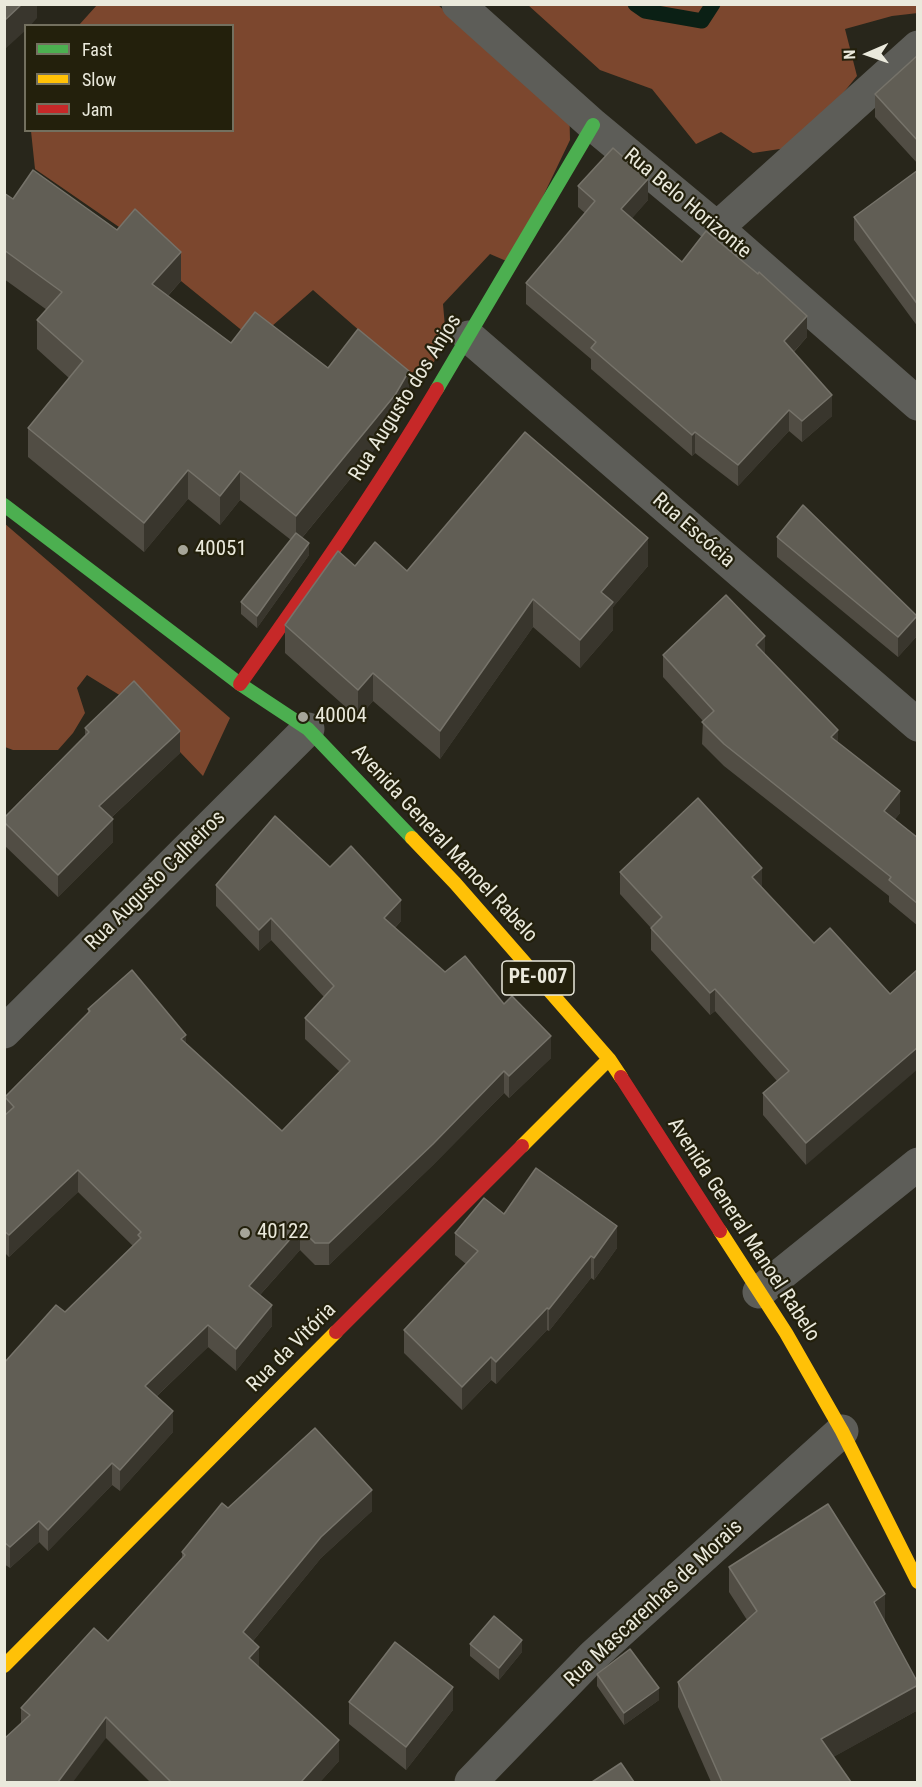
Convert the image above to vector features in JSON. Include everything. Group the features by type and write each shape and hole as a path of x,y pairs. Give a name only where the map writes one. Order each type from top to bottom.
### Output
{"street":[{"name":"Rua Belo Horizonte","path":"458,4 593,125 717,228 918,404"},
{"path":"717,228 918,47"},
{"name":"Rua Augusto dos Anjos","path":"240,684 324,566 394,461 514,262 593,125"},
{"name":"Rua Escócia","path":"469,337 918,725"},
{"name":"Avenida General Manoel Rabelo","path":"4,506 240,684 308,729 455,883 609,1059 786,1333 842,1431 918,1582"},
{"name":"Rua Augusto Calheiros","path":"4,1032 308,729"},
{"name":"Rua da Vitória","path":"4,1666 609,1059"},
{"path":"759,1292 918,1164"},
{"name":"Rua Mascarenhas de Morais","path":"471,1782 593,1656 842,1431"}],"shaded area":[{"path":"437,4 526,84 569,99 570,140 511,263 490,254 443,304 445,327 434,362 409,374 313,290 255,341 181,281 135,238 35,169 31,132 234,132 234,24 80,24 97,5"},
{"path":"917,4 918,13 892,16 845,29 857,76 800,146 753,153 721,132 696,144 652,89 600,70 528,5"},
{"path":"4,523 230,718 203,776 134,704 87,675 77,688 85,713 73,733 58,750 13,750 5,747"}],"building":[{"path":"4,4 22,4 4,21"},
{"path":"918,55 918,141 875,94"},
{"path":"613,148 648,179 621,209 682,262 706,231 758,274 759,272 807,316 784,341 832,395 802,421 789,410 738,465 695,432 692,435 591,348 596,342 526,283 595,201 578,186"},
{"path":"33,170 117,230 135,209 181,252 152,284 231,343 255,312 328,368 358,329 409,371 395,395 296,516 240,471 220,496 188,470 144,523 28,428 83,361 37,320 62,292 4,250 4,193 13,199"},
{"path":"918,170 918,305 854,217"},
{"path":"525,432 648,538 601,592 613,602 580,640 533,599 440,731 373,673 358,690 285,625 338,551 355,566 375,542 407,571"},
{"path":"803,505 917,616 898,637 777,537"},
{"path":"296,533 309,543 257,616 241,602"},
{"path":"726,595 765,636 756,645 838,730 831,737 900,791 884,811 918,838 918,904 889,880 891,877 724,744 702,722 714,711 663,655"},
{"path":"134,681 180,731 99,806 113,819 58,875 4,822 4,818 89,732 85,728"},
{"path":"698,798 762,868 752,877 814,943 830,928 890,994 918,969 918,1047 806,1143 763,1093 789,1071 715,989 710,993 651,928 662,917 620,872"},
{"path":"275,816 330,867 351,846 401,900 384,918 445,972 465,956 504,1004 512,996 551,1036 509,1076 504,1071 433,1144 329,1243 315,1243 300,1228 249,1286 272,1305 236,1349 208,1325 145,1386 173,1411 120,1470 112,1463 48,1530 39,1521 10,1547 4,1542 4,1363 56,1305 65,1312 141,1238 138,1235 141,1232 78,1170 9,1235 4,1231 4,1116 14,1107 5,1097 90,1011 88,1009 132,970 186,1035 181,1039 282,1131 350,1061 305,1018 334,986 271,918 259,930 216,885"},
{"path":"536,1168 617,1226 594,1258 591,1256 549,1309 547,1308 496,1362 491,1357 462,1387 404,1330 478,1251 455,1233 484,1198 504,1214"},
{"path":"315,1428 372,1490 321,1537 243,1632 259,1647 249,1658 339,1740 301,1782 171,1782 106,1717 58,1782 4,1782 4,1739 30,1715 21,1708 94,1628 108,1641 185,1555 182,1552 222,1503 228,1508"},
{"path":"828,1504 885,1594 874,1602 918,1685 821,1739 851,1782 722,1782 678,1682 757,1611 729,1567"},
{"path":"494,1616 522,1640 499,1668 470,1644"},
{"path":"395,1642 453,1687 406,1747 349,1702"},
{"path":"630,1649 659,1688 624,1713 597,1674"},
{"path":"621,1763 634,1782 592,1782"}],"waterway":[{"path":"635,4 645,11 702,21 713,4"}],"traffic: fast":[{"path":"437,389 593,125"},
{"path":"4,505 240,684 308,729 412,838"}],"traffic: slow":[{"path":"412,838 455,883 609,1059 621,1077"},
{"path":"522,1146 609,1059"},
{"path":"720,1231 786,1333 842,1431 918,1582"},
{"path":"4,1666 336,1332"}],"traffic: jam":[{"path":"240,684 342,538 437,389"},
{"path":"621,1077 720,1231"},
{"path":"336,1332 522,1146"}],"place":[{"name":"40051","path":"183,550"},
{"name":"40004","path":"303,717"},
{"name":"40122","path":"245,1233"}]}
